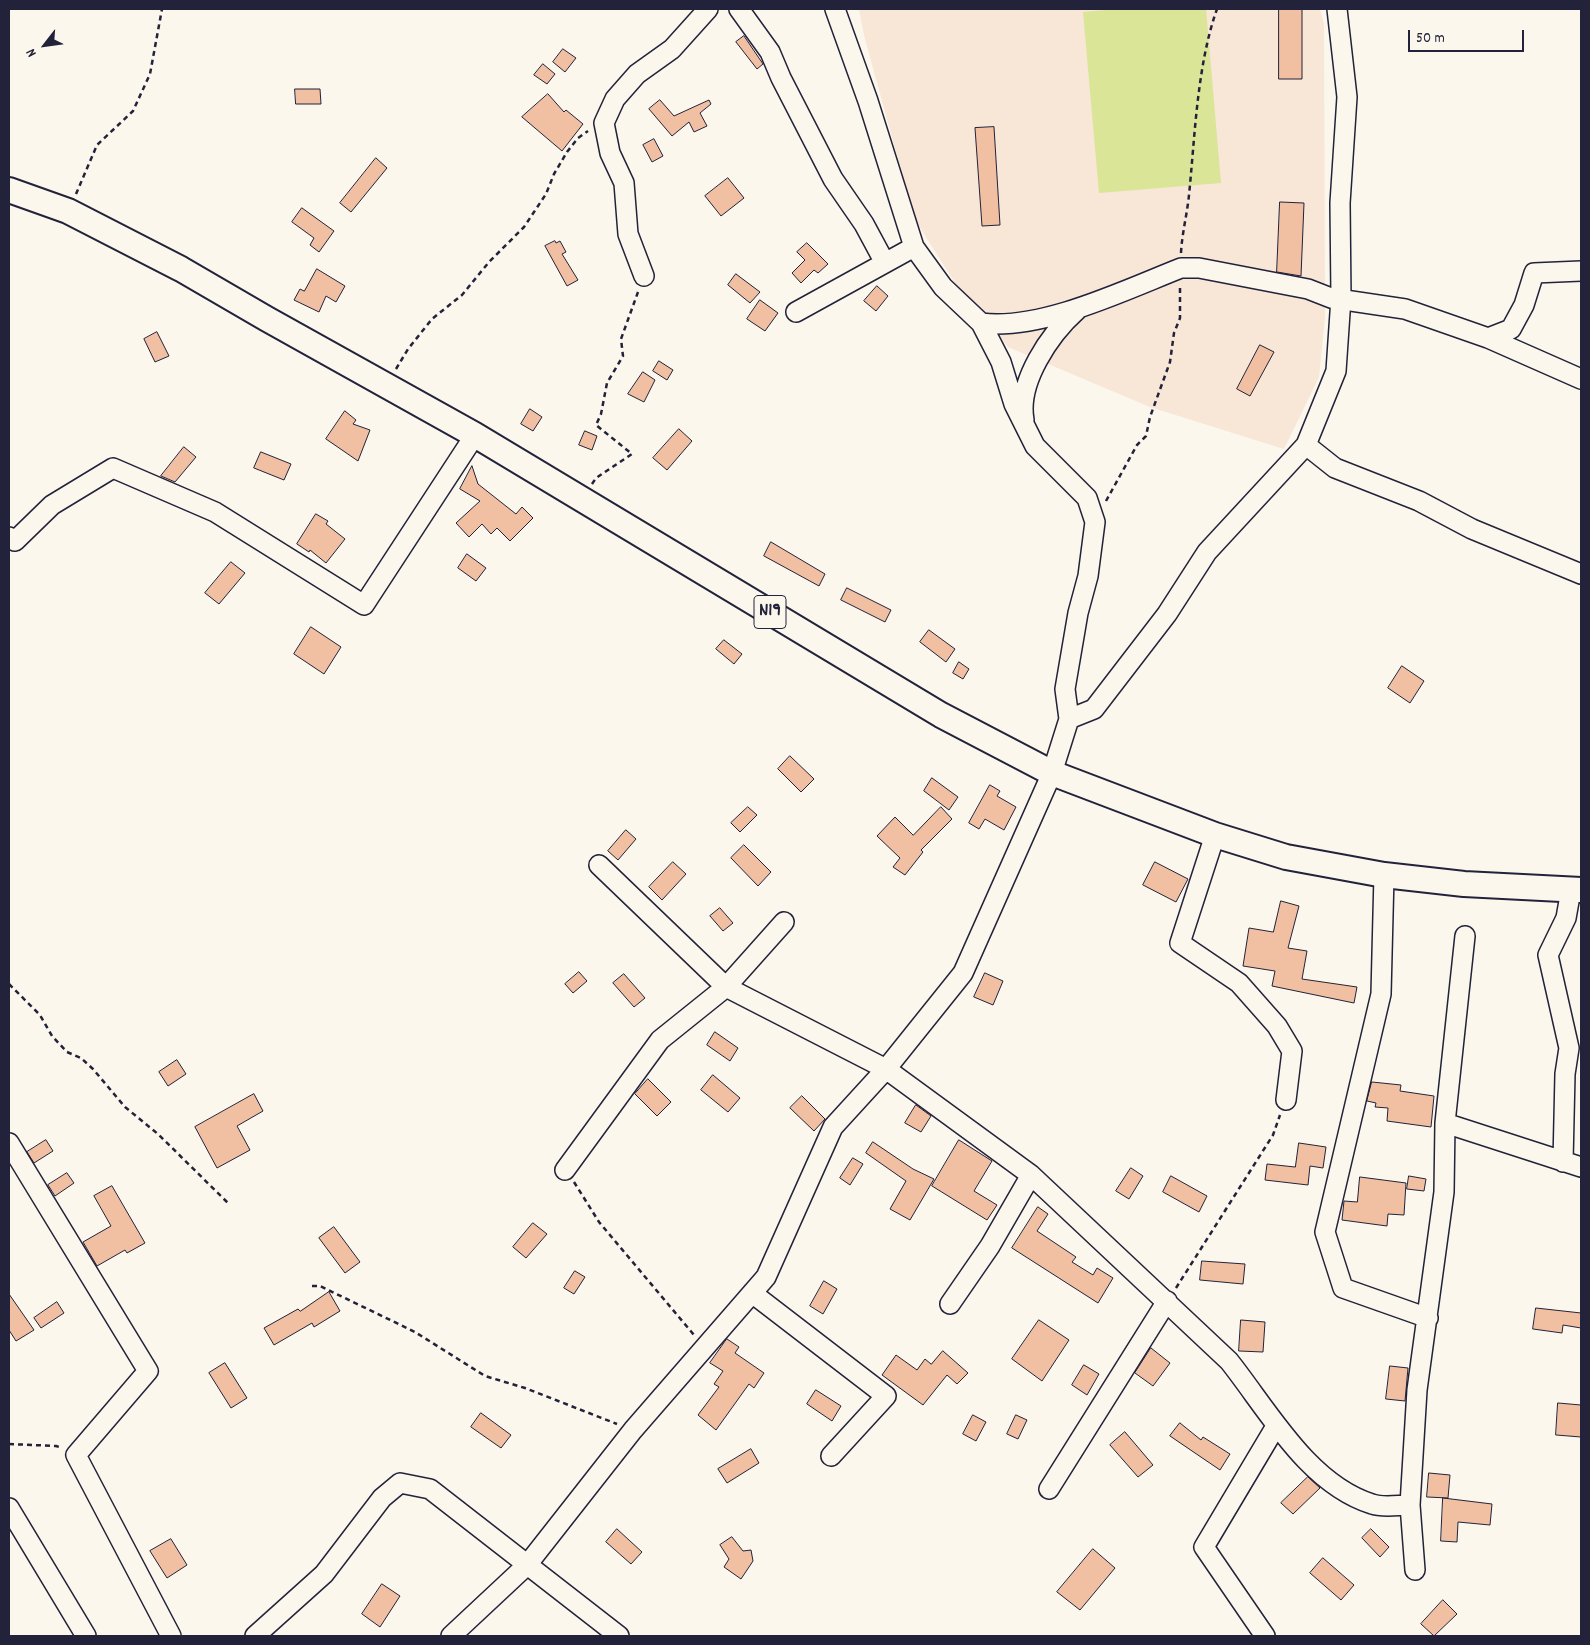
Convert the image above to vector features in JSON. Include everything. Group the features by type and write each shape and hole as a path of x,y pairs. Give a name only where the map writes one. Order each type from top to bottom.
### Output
{"main road":[{"name":"N19","path":"9,190 68,211 181,268 475,435 942,715 1052,773 1215,835 1286,857 1384,875 1464,884 1576,890"}],"street":[{"path":"644,276 628,234 624,183 610,153 604,123 615,98 637,74 672,49 708,9"},
{"path":"739,9 770,52 781,78 833,179 864,224 885,263"},
{"path":"451,1636 527,1566 632,1430 766,1277 833,1127 886,1069 962,973 1052,773 1069,720 1065,688 1078,613 1088,576 1095,522 1087,498 1036,446 1014,404 1001,362 981,323 943,287 914,247 868,101 835,9"},
{"path":"1069,720 1094,709 1167,614 1206,552 1306,445 1336,371 1340,298 1340,203 1347,97 1337,9"},
{"path":"796,312 914,247"},
{"path":"981,323 991,324 1046,318 1181,268 1199,268 1308,289 1331,298 1405,309 1488,338 1581,380"},
{"path":"1488,338 1511,329 1524,305 1534,272 1581,271"},
{"path":"1024,422 1022,408 1031,376 1042,353 1064,321 1080,307"},
{"path":"9,537 16,541 52,504 113,468 215,512 364,605 475,435"},
{"path":"1306,445 1335,468 1419,501 1472,529 1581,574"},
{"path":"1215,835 1180,943 1238,983 1277,1026 1292,1051 1286,1100"},
{"path":"599,865 726,987 886,1069 1031,1175 1229,1361 1255,1394 1276,1426 1334,1486 1373,1505 1410,1505"},
{"path":"1384,875 1380,994 1325,1232 1343,1288 1428,1318"},
{"path":"1562,1162 1565,1074 1569,1048 1548,955 1566,918 1576,890"},
{"path":"565,1170 660,1040 726,987 784,922"},
{"path":"1415,1570 1410,1505 1417,1390 1444,1192 1445,1123 1465,936"},
{"path":"1445,1123 1562,1162 1581,1166"},
{"path":"9,1143 148,1372 76,1455 171,1636"},
{"path":"950,1304 990,1246 1031,1175"},
{"path":"752,1293 886,1396 831,1456"},
{"path":"1049,1489 1167,1301"},
{"path":"1265,1636 1204,1547 1276,1426"},
{"path":"256,1636 324,1574 382,1498 400,1483 430,1489 619,1636"},
{"path":"9,1508 86,1636"}],"path":[{"path":"68,211 97,144 133,111 150,74 162,9"},
{"path":"386,386 408,349 432,319 462,295 489,262 524,227 546,194 554,174 578,138 604,123"},
{"path":"581,499 596,478 632,454 596,426 601,414 607,383 622,356 622,339 644,276"},
{"path":"9,984 40,1015 52,1036 67,1052 81,1058 94,1069 126,1107 158,1134 229,1204"},
{"path":"1167,1301 1188,1272 1272,1135 1286,1100"},
{"path":"565,1170 584,1194 599,1222 704,1348"},
{"path":"312,1286 320,1286 414,1332 485,1376 525,1388 632,1430"},
{"path":"9,1444 56,1446 76,1455"}],"shaded area":[{"path":"859,9 1320,9 1324,24 1325,317 1319,377 1284,449 1150,407 1008,347 969,305 914,218 864,35"}],"green space":[{"path":"1117,9 1206,9 1221,183 1099,193 1083,12"}],"building":[{"path":"1279,9 1302,9 1302,79 1279,79"},
{"path":"744,36 763,64 757,69 736,42"},
{"path":"563,49 576,58 565,72 553,62"},
{"path":"543,64 555,74 547,84 534,75"},
{"path":"295,89 320,89 321,104 296,104"},
{"path":"548,94 564,112 566,110 583,124 562,151 522,117"},
{"path":"660,100 674,116 709,100 711,104 700,113 707,126 694,132 689,122 672,136 649,109"},
{"path":"994,127 1000,225 982,226 975,128"},
{"path":"654,139 663,156 652,162 643,145"},
{"path":"376,158 387,168 351,212 340,203"},
{"path":"728,178 744,198 721,216 705,196"},
{"path":"1280,202 1304,203 1301,276 1277,272"},
{"path":"302,208 334,231 319,252 310,245 314,238 292,222"},
{"path":"555,241 556,243 560,241 566,252 562,254 578,280 567,286 545,246"},
{"path":"807,243 828,264 818,273 814,270 801,283 792,273 805,260 797,252"},
{"path":"317,269 345,286 336,302 326,296 319,312 294,300 300,289 304,291"},
{"path":"736,274 760,292 750,303 728,285"},
{"path":"877,286 888,296 876,311 864,301"},
{"path":"760,300 778,313 765,331 747,319"},
{"path":"157,332 169,356 155,362 144,339"},
{"path":"1260,345 1274,352 1250,396 1237,389"},
{"path":"659,361 673,370 667,380 653,371"},
{"path":"643,372 655,380 644,402 628,394"},
{"path":"530,409 542,417 533,431 521,424"},
{"path":"345,411 356,420 353,424 370,430 358,461 326,439"},
{"path":"679,429 692,441 667,470 653,458"},
{"path":"585,431 597,436 592,450 579,445"},
{"path":"184,447 196,457 175,482 161,476"},
{"path":"261,452 291,464 284,480 254,468"},
{"path":"472,466 478,484 516,514 522,507 533,518 510,541 497,528 491,534 482,524 469,537 456,523 480,501 460,489"},
{"path":"316,514 328,521 326,524 345,539 326,563 310,550 309,552 297,544"},
{"path":"771,542 825,574 819,586 764,556"},
{"path":"467,554 486,568 476,581 458,568"},
{"path":"231,562 245,573 219,604 205,593"},
{"path":"847,588 891,610 885,622 841,600"},
{"path":"311,627 341,647 324,674 294,654"},
{"path":"929,630 955,649 946,662 920,642"},
{"path":"724,640 742,654 734,664 716,649"},
{"path":"959,662 969,669 963,679 953,673"},
{"path":"1402,666 1424,681 1410,703 1388,688"},
{"path":"790,756 814,779 801,792 778,769"},
{"path":"932,778 958,797 949,810 924,791"},
{"path":"990,785 1000,791 997,796 1016,807 1004,830 985,819 979,829 969,823"},
{"path":"748,807 757,815 740,832 731,823"},
{"path":"941,807 952,819 921,850 923,852 905,875 893,867 900,858 877,836 895,817 913,835"},
{"path":"626,830 636,839 618,860 608,851"},
{"path":"744,845 771,872 758,886 731,858"},
{"path":"673,862 686,874 662,900 649,887"},
{"path":"1155,862 1188,879 1176,902 1143,885"},
{"path":"1281,901 1299,906 1288,948 1307,951 1302,979 1357,987 1354,1003 1272,986 1275,971 1243,966 1249,928 1273,932"},
{"path":"720,908 733,923 723,931 710,916"},
{"path":"579,972 587,981 573,993 565,984"},
{"path":"985,973 1003,981 993,1005 974,997"},
{"path":"624,974 645,998 634,1007 613,983"},
{"path":"715,1032 738,1048 730,1061 707,1045"},
{"path":"177,1060 186,1074 168,1086 159,1072"},
{"path":"713,1075 740,1098 728,1112 701,1090"},
{"path":"648,1079 671,1102 657,1116 635,1094"},
{"path":"1372,1082 1401,1085 1400,1091 1434,1096 1431,1127 1387,1121 1388,1108 1375,1107 1376,1103 1367,1101"},
{"path":"254,1094 263,1111 237,1126 250,1150 217,1168 195,1127"},
{"path":"802,1096 825,1119 814,1131 790,1108"},
{"path":"916,1105 931,1116 921,1132 905,1123"},
{"path":"46,1140 53,1151 34,1163 27,1152"},
{"path":"959,1140 992,1161 974,1191 997,1205 987,1220 932,1186"},
{"path":"873,1142 913,1169 934,1179 910,1220 890,1209 906,1181 866,1153"},
{"path":"1299,1143 1326,1147 1323,1168 1310,1166 1308,1185 1265,1180 1267,1164 1295,1167"},
{"path":"853,1158 863,1164 850,1185 840,1178"},
{"path":"1131,1168 1143,1176 1129,1199 1116,1191"},
{"path":"67,1173 74,1183 55,1196 48,1185"},
{"path":"1171,1176 1207,1196 1199,1212 1163,1192"},
{"path":"1409,1176 1426,1179 1424,1191 1407,1189"},
{"path":"1360,1177 1406,1183 1404,1215 1388,1214 1387,1226 1342,1220 1344,1201 1357,1202"},
{"path":"112,1186 145,1243 127,1253 125,1250 97,1266 83,1242 111,1226 94,1196"},
{"path":"1038,1207 1048,1214 1037,1231 1076,1257 1072,1262 1093,1275 1097,1268 1113,1278 1098,1303 1012,1248"},
{"path":"533,1223 547,1234 526,1258 513,1247"},
{"path":"334,1227 360,1262 345,1273 319,1238"},
{"path":"1202,1261 1245,1264 1243,1284 1200,1280"},
{"path":"575,1271 585,1277 574,1294 564,1288"},
{"path":"824,1281 837,1289 823,1314 810,1306"},
{"path":"329,1292 340,1311 314,1327 312,1323 274,1345 264,1328 298,1309 300,1311"},
{"path":"9,1294 34,1330 16,1341 9,1330"},
{"path":"57,1302 64,1313 41,1328 34,1318"},
{"path":"1536,1308 1581,1313 1581,1328 1563,1325 1562,1333 1533,1329"},
{"path":"1039,1320 1069,1340 1042,1381 1012,1359"},
{"path":"1241,1320 1265,1322 1263,1352 1239,1351"},
{"path":"727,1339 739,1347 735,1353 764,1373 754,1388 749,1384 716,1430 698,1415 719,1387 714,1384 723,1371 710,1363"},
{"path":"1151,1348 1170,1363 1153,1386 1135,1373"},
{"path":"943,1351 968,1373 957,1384 947,1375 923,1405 882,1375 896,1355 917,1370 925,1359 931,1364"},
{"path":"225,1363 247,1398 231,1408 209,1373"},
{"path":"1084,1365 1099,1374 1087,1395 1072,1385"},
{"path":"1390,1366 1408,1368 1405,1401 1386,1399"},
{"path":"816,1390 841,1406 832,1421 807,1404"},
{"path":"1558,1403 1581,1405 1581,1437 1556,1435"},
{"path":"481,1413 511,1435 501,1448 471,1427"},
{"path":"973,1415 986,1422 976,1441 963,1434"},
{"path":"1016,1415 1027,1420 1018,1439 1007,1434"},
{"path":"1180,1423 1201,1440 1203,1437 1230,1454 1220,1470 1170,1436"},
{"path":"1125,1432 1153,1465 1138,1477 1110,1445"},
{"path":"751,1449 759,1463 727,1483 718,1469"},
{"path":"1429,1473 1450,1475 1448,1498 1427,1497"},
{"path":"1308,1477 1320,1488 1293,1514 1281,1503"},
{"path":"1443,1498 1492,1504 1490,1525 1458,1522 1457,1542 1441,1541"},
{"path":"617,1529 642,1552 631,1564 606,1542"},
{"path":"1371,1529 1389,1547 1380,1557 1362,1538"},
{"path":"732,1537 743,1551 751,1550 753,1561 741,1579 724,1567 729,1559 720,1545"},
{"path":"171,1539 187,1565 167,1578 150,1551"},
{"path":"1093,1549 1115,1568 1080,1610 1057,1592"},
{"path":"1323,1558 1354,1585 1341,1600 1310,1573"},
{"path":"382,1584 400,1596 380,1627 362,1614"},
{"path":"1443,1600 1457,1614 1434,1636 1421,1624"}]}
